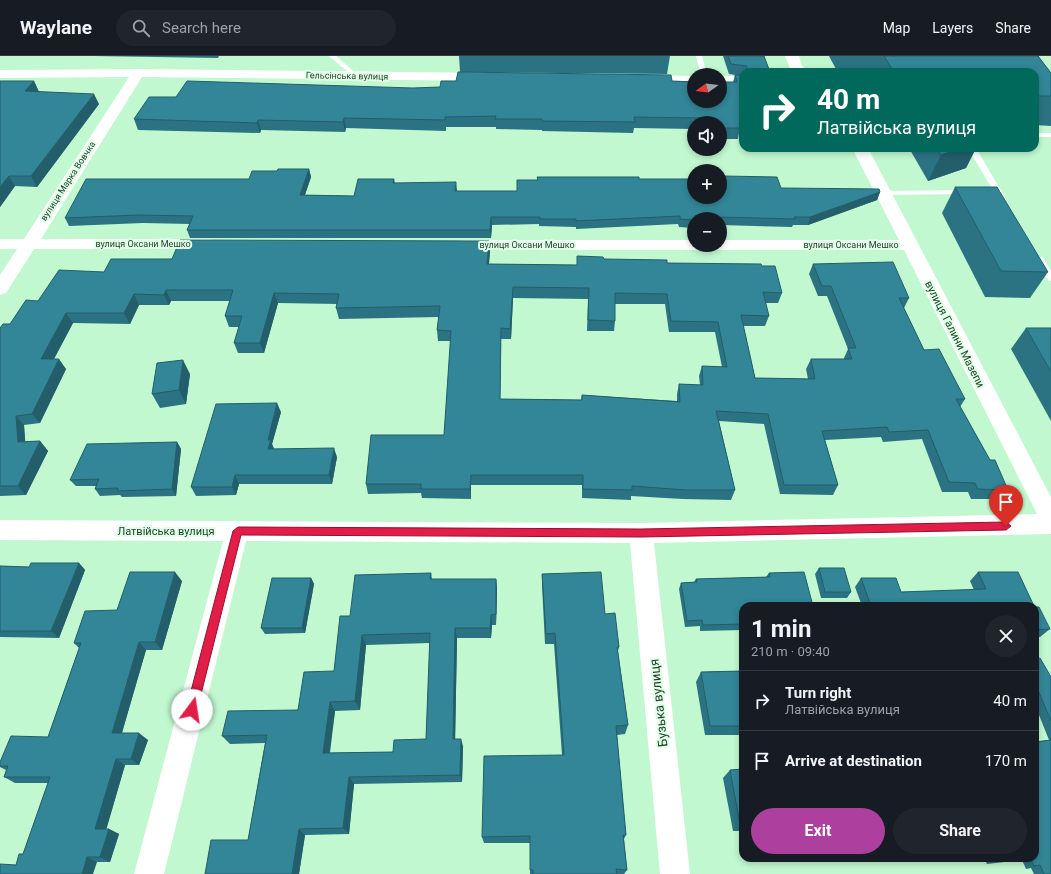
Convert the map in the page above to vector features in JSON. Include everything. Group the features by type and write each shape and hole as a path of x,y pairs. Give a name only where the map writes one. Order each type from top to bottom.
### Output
{"street":[{"path":"792,56 796,68"},
{"name":"Гельсінська вулиця","path":"0,74 138,73 498,77"},
{"name":"вулиця Марка Вовчка","path":"0,289 27,244 138,73"},
{"path":"631,79 687,80"},
{"path":"727,80 739,80"},
{"name":"вулиця Галини Мазепи","path":"862,152 909,245 1046,499 1051,519"},
{"name":"вулиця Оксани Мешко","path":"0,244 226,244"},
{"name":"вулиця Оксани Мешко","path":"440,245 909,245"},
{"name":"Латвійська вулиця","path":"0,530 641,533 1051,524"},
{"path":"149,874 238,531"},
{"name":"Бузька вулиця","path":"641,533 675,874"}],"lane":[{"path":"332,56 356,76"},
{"path":"699,56 702,68"},
{"path":"1039,135 1051,134"},
{"path":"974,152 994,191 1006,205"},
{"path":"883,194 975,192"},
{"path":"1035,252 1051,278"}],"building":[{"path":"728,56 764,56 768,68 747,68 747,66 731,64"},
{"path":"884,56 1038,56 1051,73 1051,96 1039,96 1039,68 892,68"},
{"path":"458,72 671,75 672,81 687,82 687,108 727,108 727,82 737,82 735,75 739,75 739,128 727,128 727,116 687,116 687,118 634,117 635,122 495,119 496,116 445,117 445,120 344,118 343,122 258,120 257,123 134,119 149,97 176,97 187,81 413,88 440,87 441,81 456,81"},
{"path":"0,81 34,81 25,91 94,94 31,176 9,176 0,187"},
{"path":"939,152 950,152 941,155"},
{"path":"278,169 309,169 300,195 354,196 358,179 394,179 393,183 456,182 455,191 517,191 517,180 538,180 537,177 639,177 639,179 687,179 687,204 727,204 727,176 777,177 781,188 879,189 880,192 810,217 794,217 795,219 727,217 727,212 687,212 687,220 680,219 680,216 576,221 576,219 540,219 540,217 491,217 490,230 187,230 193,216 139,215 65,218 86,179 249,179 252,171 277,171"},
{"path":"955,187 997,187 1048,272 1001,271"},
{"path":"180,240 489,241 487,264 577,265 577,256 603,257 604,259 667,260 667,263 761,264 762,266 775,266 782,293 763,292 769,316 741,315 755,378 815,379 811,359 852,359 848,348 856,348 831,286 822,286 813,264 893,262 909,298 899,298 924,350 939,349 965,399 956,399 990,460 995,460 1008,490 978,489 975,483 949,482 928,430 889,432 887,427 822,431 838,485 784,485 768,414 716,411 735,490 686,490 632,486 632,490 583,489 583,475 471,475 470,489 421,489 421,484 366,484 371,435 444,435 451,331 437,330 440,306 336,308 339,294 274,293 260,343 234,343 242,316 225,316 233,290 166,290 164,295 134,294 124,313 66,313 41,359 59,359 32,414 16,416 18,442 40,441 18,486 0,486 0,328 3,324 10,324 26,300 38,301 59,270 104,272 111,259 172,259","holes":["513,287 589,288 588,320 615,321 615,293 667,294 671,321 718,322 727,367 702,366 703,385 679,384 680,402 582,395 582,400 500,399 501,328 510,329"]},
{"path":"1026,328 1051,328 1051,372"},
{"path":"183,360 179,390 152,394 157,363"},
{"path":"277,403 268,440 271,440 268,449 334,448 329,475 235,475 232,487 191,487 216,404"},
{"path":"177,442 172,489 117,491 118,488 95,489 99,479 70,480 87,444"},
{"path":"31,563 79,563 51,631 0,631 0,566 29,567"},
{"path":"819,568 844,568 851,592 825,592"},
{"path":"130,572 175,572 155,642 139,642 112,733 139,733 131,759 116,759 95,829 109,829 100,857 87,857 82,874 0,874 0,864 16,865 19,854 23,854 50,777 4,777 8,766 0,766 0,762 11,736 48,737 81,643 74,643 85,611 117,610"},
{"path":"601,572 605,614 615,613 619,647 617,647 628,725 616,726 626,835 623,835 627,870 616,869 617,874 533,874 533,870 530,870 530,836 482,837 484,756 564,755 555,633 546,634 542,574"},
{"path":"804,572 812,602 739,602 739,624 703,625 702,620 687,621 681,583 697,582 696,579 770,577 769,573"},
{"path":"978,572 1018,572 1032,602 870,602 861,578 896,578 901,592 986,589"},
{"path":"431,573 430,579 496,579 496,614 491,615 490,628 455,628 453,739 461,739 460,775 349,777 343,828 299,829 292,874 205,874 211,840 248,840 267,735 222,736 228,711 298,710 304,672 334,671 340,616 350,616 355,575","holes":["430,633 426,739 394,740 393,752 323,753 330,702 355,701 362,635"]},
{"path":"272,578 311,578 302,628 261,628"},
{"path":"1039,607 1050,629 1039,630"},
{"path":"1039,658 1051,677 1051,721 1039,692"},
{"path":"739,671 739,726 710,726 701,672"},
{"path":"1051,740 1051,874 1044,874 1040,865 1034,866 1032,862 1039,862 1039,742"},
{"path":"739,769 739,819 730,770"}],"route":[{"path":"192,710 238,531 641,533 1006,526"}]}
